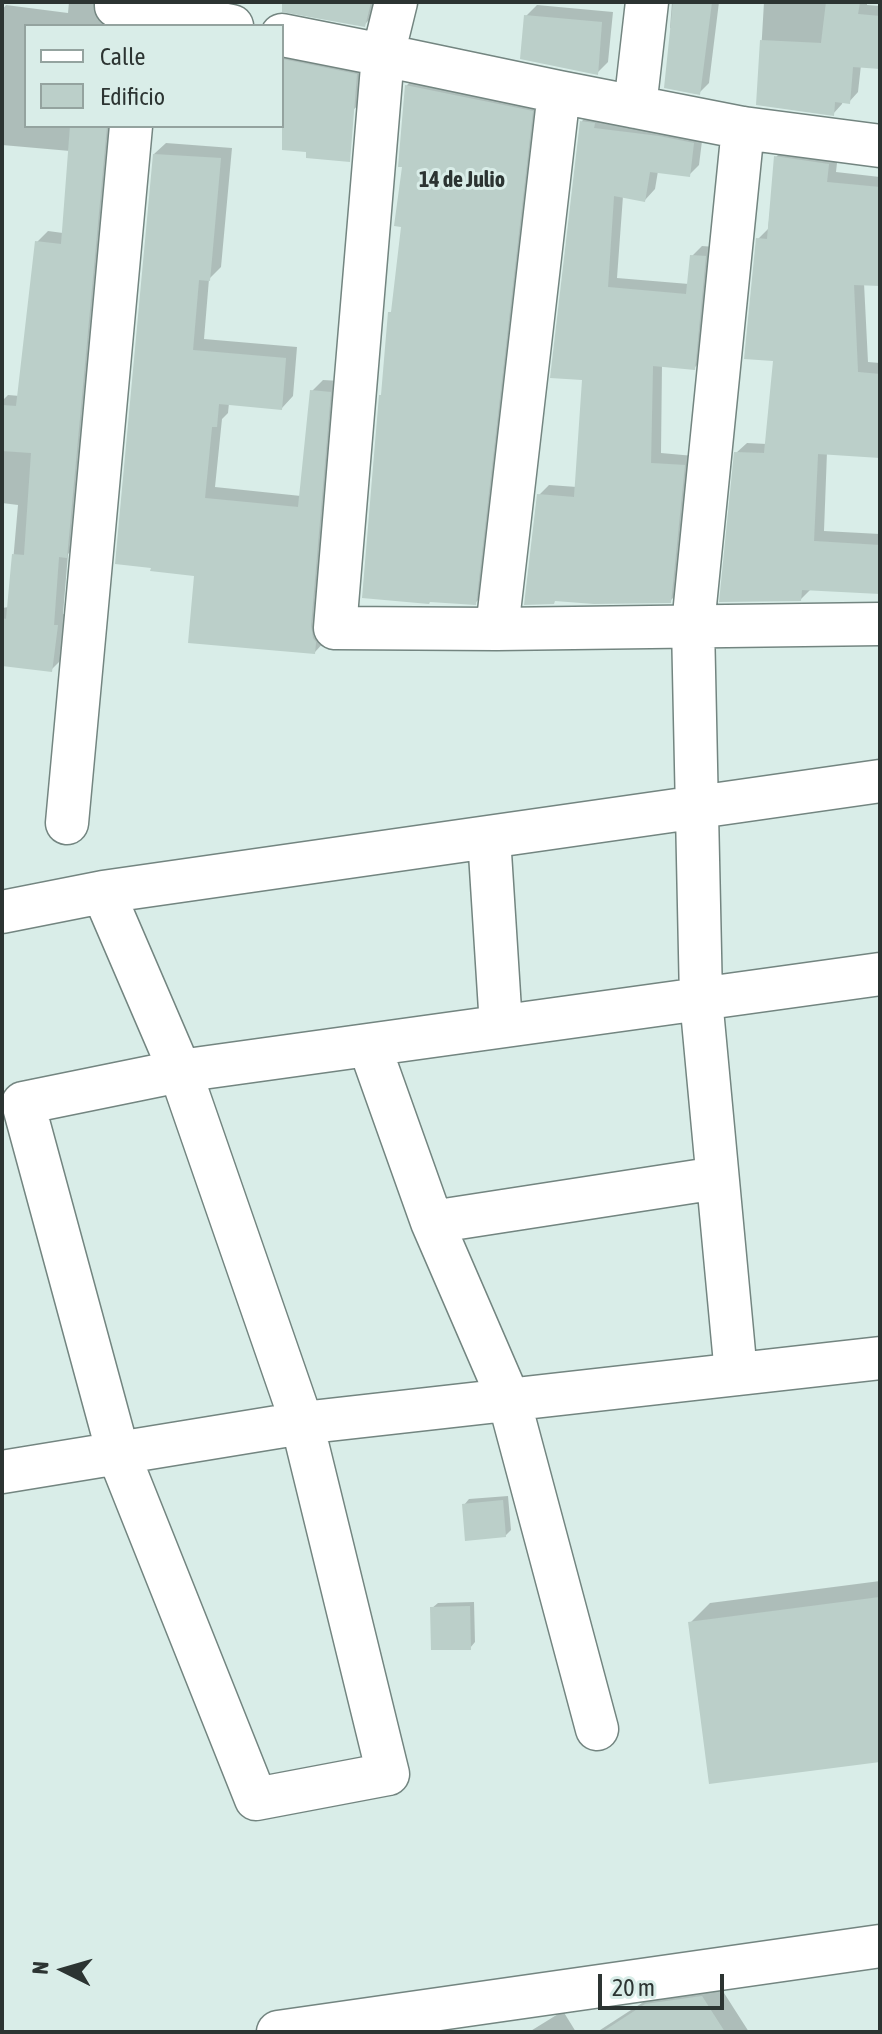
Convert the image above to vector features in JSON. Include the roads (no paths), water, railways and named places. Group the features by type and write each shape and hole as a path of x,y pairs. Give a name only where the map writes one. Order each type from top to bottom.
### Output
{"street":[{"path":"396,2 383,55 335,628 880,624"},
{"path":"635,107 647,2"},
{"path":"152,11 221,24"},
{"path":"284,35 743,128 880,146"},
{"path":"497,629 559,92"},
{"path":"67,823 131,128"},
{"path":"736,1374 701,999 693,625 743,128"},
{"path":"2,912 103,892 880,781"},
{"path":"489,837 501,1026"},
{"path":"103,892 180,1071 302,1423 388,1774 256,1799 118,1453 23,1103 180,1071 880,974"},
{"path":"369,1045 432,1222 509,1400 597,1729"},
{"path":"432,1222 717,1178"},
{"path":"2,1472 302,1423 880,1358"},
{"path":"278,2032 880,1946"}],"district":[{"name":"14 de Julio","path":"462,180"}]}
